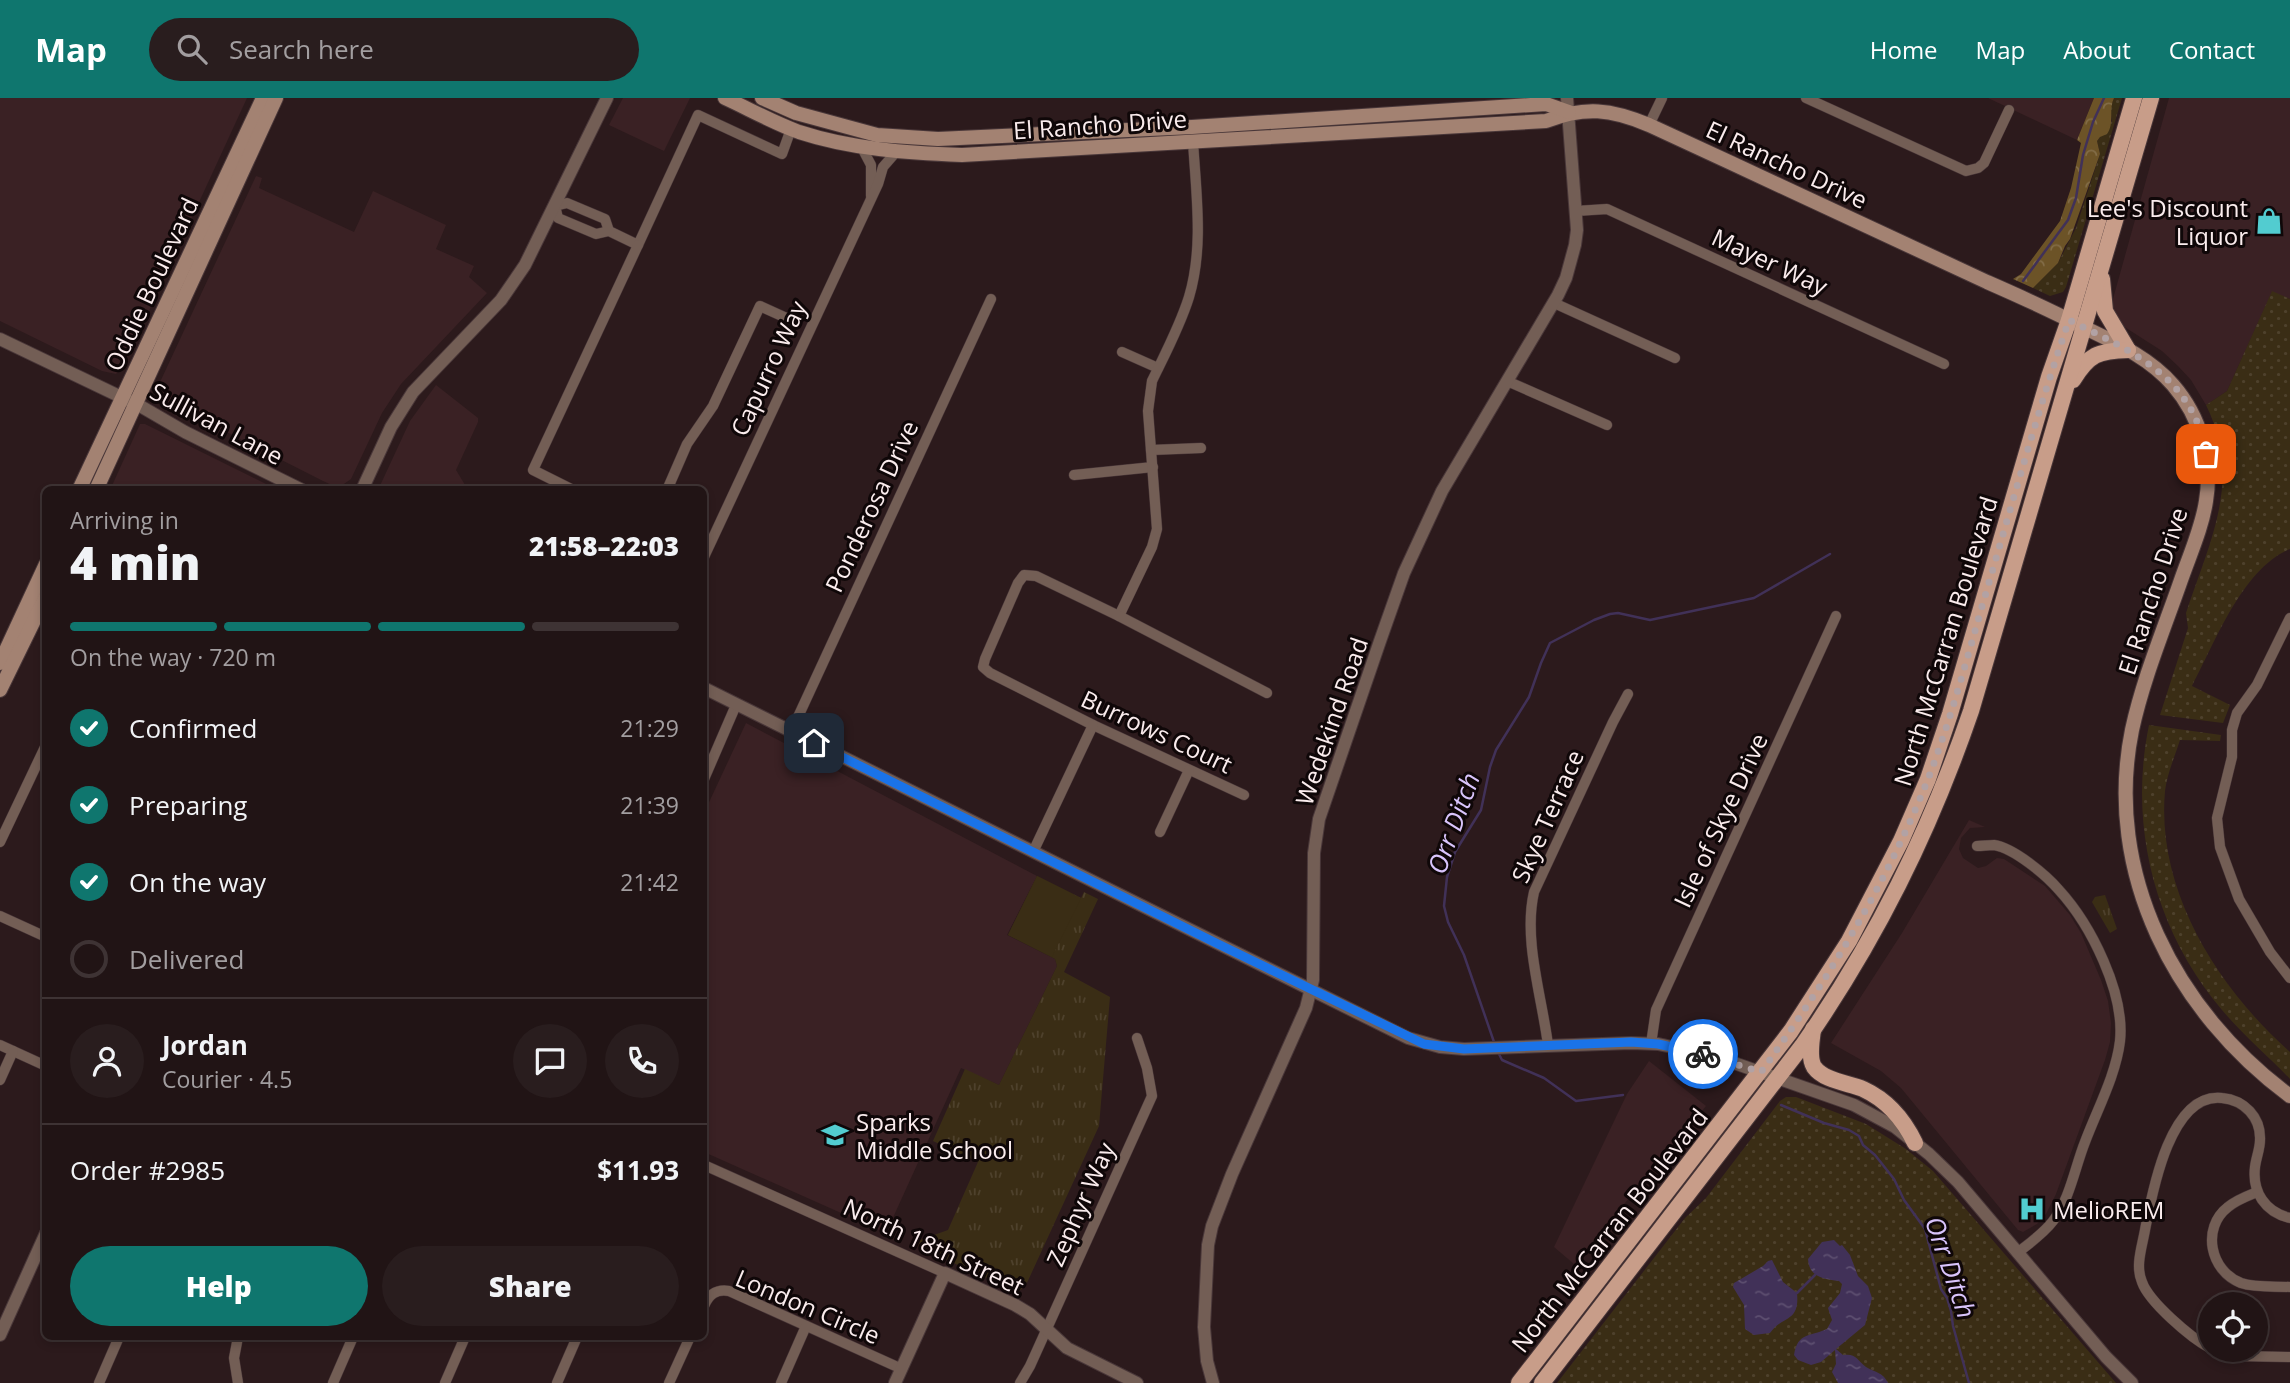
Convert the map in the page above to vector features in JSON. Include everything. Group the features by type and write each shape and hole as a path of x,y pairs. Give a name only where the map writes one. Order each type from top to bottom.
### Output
{"main road":[{"name":"Oddie Boulevard","path":"81,486 263,98"},
{"name":"Oddie Boulevard","path":"98,486 276,98"},
{"name":"El Rancho Drive","path":"725,98 790,129 836,141 897,151 961,155 1546,121 1568,105"},
{"name":"El Rancho Drive","path":"762,98 796,113 877,135 938,139 1066,134 1546,104 1568,105 1610,113 1649,125 2076,323 2128,350 2160,371 2184,399 2202,440 2208,482 2202,518 2132,731 2126,784 2132,861 2157,937 2188,991 2229,1042 2290,1096"},
{"name":"North McCarran Boulevard","path":"1542,1383 1813,1029 1834,1000 1894,897 1940,796 1971,711 2064,396 2076,323 2134,98"},
{"name":"North McCarran Boulevard","path":"1519,1383 1791,1031 1849,941 1901,841 1928,779 1950,715 2049,377 2103,263 2151,98"},
{"path":"836,141 845,138 870,140 877,135"},
{"path":"2064,396 2088,359 2108,351 2128,350 2105,311 2103,263"},
{"path":"0,663 42,573"},
{"path":"0,690 42,604"},
{"path":"1813,1029 1811,1058 1816,1069 1826,1076 1866,1090 1882,1101 1904,1124 1915,1143"}],"street":[{"path":"364,486 402,408 428,375 513,284 531,255 607,98"},
{"path":"1649,125 1662,98"},
{"path":"1806,98 1966,171 1978,168 1984,163 2009,110"},
{"name":"Wedekind Road","path":"1213,1383 1207,1361 1204,1327 1208,1245 1231,1174 1306,1008 1311,989 1314,971 1314,853 1319,819 1380,641 1424,527 1457,464 1554,303 1566,278 1575,245 1576,211 1568,105"},
{"path":"565,486 533,470 698,115 782,155 790,129"},
{"path":"1193,141 1198,228 1197,262 1187,304 1149,395 1157,529 1152,548 1119,616 1267,693"},
{"name":"Capurro Way","path":"860,146 872,165 871,197"},
{"name":"Capurro Way","path":"707,550 878,184 883,167 897,151"},
{"path":"555,206 567,203 605,219 609,231"},
{"path":"555,206 558,218 596,234 609,231 638,245"},
{"name":"Mayer Way","path":"1576,211 1607,209 1944,364"},
{"name":"Ponderosa Drive","path":"791,732 991,299"},
{"path":"1554,303 1675,358"},
{"path":"669,486 687,444 713,407 760,306 793,321"},
{"name":"Sullivan Lane","path":"0,339 137,404 193,436 294,486"},
{"path":"1122,352 1158,369"},
{"path":"1507,381 1607,425"},
{"path":"1151,450 1200,448"},
{"path":"1074,475 1153,467"},
{"name":"Burrows Court","path":"1119,616 1036,576 1024,575 1018,583 983,667 1093,725 1244,795"},
{"name":"Isle of Skye Drive","path":"1651,1044 1656,1010 1836,616"},
{"path":"2290,618 2257,685 2237,713 2232,730 2232,757 2217,818 2220,847 2239,899 2270,952 2290,978"},
{"path":"707,690 1424,1044 1464,1049 1651,1044 1705,1054 1866,1110 1895,1127 1958,1182 2106,1357 2132,1383"},
{"name":"Skye Terrace","path":"1548,1045 1531,937 1530,918 1534,892 1612,722 1628,694"},
{"path":"707,772 736,705"},
{"path":"1033,852 1093,725"},
{"path":"0,842 42,754"},
{"path":"1160,832 1189,770"},
{"path":"1978,846 1995,845 2022,859 2055,885 2069,900 2100,954 2116,996 2120,1020 2117,1056 2062,1207 2046,1230 2018,1253"},
{"path":"0,916 42,935"},
{"name":"Zephyr Way","path":"1020,1383 1153,1096 1137,1038"},
{"path":"0,1045 42,1064"},
{"path":"0,1080 13,1051"},
{"path":"2198,1340 2186,1333 2147,1293 2138,1267 2156,1173 2180,1123 2195,1105 2206,1099 2225,1098 2242,1104 2253,1115 2260,1130 2255,1171 2256,1187 2272,1210 2290,1218"},
{"name":"North 18th Street","path":"707,1165 1015,1305 1030,1314 1067,1348 1136,1383"},
{"path":"2256,1187 2228,1206 2218,1219 2211,1239 2215,1258 2224,1272 2242,1283 2290,1287"},
{"path":"0,1335 42,1242"},
{"path":"895,1383 945,1273"},
{"name":"London Circle","path":"707,1301 711,1294 723,1290 902,1369"},
{"path":"781,1383 806,1326"},
{"path":"99,1383 118,1340"},
{"path":"237,1340 234,1358 238,1383"},
{"path":"332,1383 352,1340"},
{"path":"445,1383 464,1340"},
{"path":"557,1383 577,1340"},
{"path":"669,1383 689,1340"},
{"path":"2268,1357 2290,1357"}],"shaded area":[{"path":"0,98 247,98 124,365 116,374 102,371 0,321"},
{"path":"623,98 690,98 664,151 609,125"},
{"path":"1988,98 2094,98 2077,140"},
{"path":"2169,98 2290,98 2290,299 2272,292 2227,391 2206,405 2191,380 2178,366 2162,351 2123,326 2111,306"},
{"path":"256,176 262,178 259,188 354,232 373,191 446,225 436,249 474,266 469,277 487,293 401,384 382,413 351,479 341,486 323,481 154,395"},
{"path":"436,385 478,418 456,470 466,486 380,486 410,421"},
{"path":"140,424 145,424 270,486 112,486"},
{"path":"746,723 1037,876 1007,935 1055,959 1057,966 999,1085 961,1068 886,1233 707,1153 707,807"},
{"path":"1969,820 1985,827 1970,828 1961,838 1959,849 1963,858 1978,868 1997,858 2004,859 2045,886 2070,915 2081,933 2101,980 2111,1023 2105,1060 2056,1194 2046,1214 2037,1224 2023,1232 2018,1230 1901,1088 1881,1071 1831,1043 1902,933"},
{"path":"1649,1061 1706,1106 1574,1264 1554,1247 1627,1094"}],"green space":[{"path":"2094,98 2114,98 2109,130 2097,141 2100,154 2070,239 2058,263 2033,288 2013,279 2021,274 2060,221 2081,143 2077,140"},
{"path":"2114,98 2122,98 2066,287 2063,292 2050,296 2033,288 2058,263 2076,228 2100,154 2097,141 2112,121 2110,108"},
{"path":"2272,291 2290,299 2290,549 2273,559 2244,590 2220,629 2192,686 2230,705 2223,723 2160,715 2188,628 2186,613 2219,510 2222,459 2217,432 2206,405 2227,391"},
{"path":"2149,725 2221,735 2220,741 2180,740 2165,791 2165,828 2171,865 2182,901 2216,968 2264,1027 2290,1052 2290,1079 2222,1010 2179,946 2164,912 2152,876 2145,839 2143,763"},
{"path":"1037,876 1081,898 1084,892 1098,899 1064,972 1110,997 1099,1126 1026,1285 1018,1292 918,1247 920,1240 948,1230 978,1162 933,1141 965,1069 999,1085 1057,966 1055,959 1008,935"},
{"path":"1037,876 1081,898 1052,957 1008,935"},
{"path":"2105,895 2117,929 2110,933 2092,902 2095,897"},
{"path":"1786,1097 1796,1097 1866,1124 1906,1149 1933,1171 2116,1383 1557,1383 1685,1218 1706,1198 1780,1101"}],"water":[{"path":"1834,1240 1850,1255 1858,1276 1868,1286 1872,1298 1865,1325 1836,1349 1843,1355 1856,1358 1888,1383 1838,1383 1832,1372 1836,1364 1835,1350 1821,1362 1811,1365 1798,1360 1794,1355 1801,1339 1827,1329 1832,1320 1828,1308 1840,1293 1842,1284 1814,1273 1808,1259 1822,1242"},
{"path":"1772,1260 1783,1282 1797,1293 1796,1309 1770,1333 1754,1335 1745,1329 1744,1305 1733,1287 1734,1283"}],"waterway":[{"name":"Orr Ditch","path":"2023,281 2068,220 2076,198 2083,155 2104,98"},
{"name":"Orr Ditch","path":"1494,1042 1464,955 1448,922 1444,906 1447,877 1455,852 1481,810 1496,750 1529,697 1550,643 1610,614 1618,613 1650,620 1754,598 1830,554"},
{"name":"Orr Ditch","path":"1498,1052 1502,1060 1544,1078 1576,1101 1623,1095"},
{"name":"Orr Ditch","path":"1781,1105 1859,1136 1863,1145 1875,1155 1894,1179 1904,1200 1925,1229 1941,1289 1951,1311 1969,1383"},
{"path":"1797,1293 1815,1275"}],"way so far":[{"path":"1703,1054 1761,1072 1849,941 1901,841 1928,779 1950,715 2049,377 2069,320 2128,350 2160,371 2184,399 2193,415 2206,454"}],"place":[{"name":"Lee's Discount Liquor","path":"2269,221"},
{"name":"Sparks Middle School","path":"835,1135"},
{"name":"MelioREM","path":"2032,1209"}],"route":[{"path":"814,743 1424,1044 1464,1049 1631,1042 1658,1044 1703,1054"}]}
